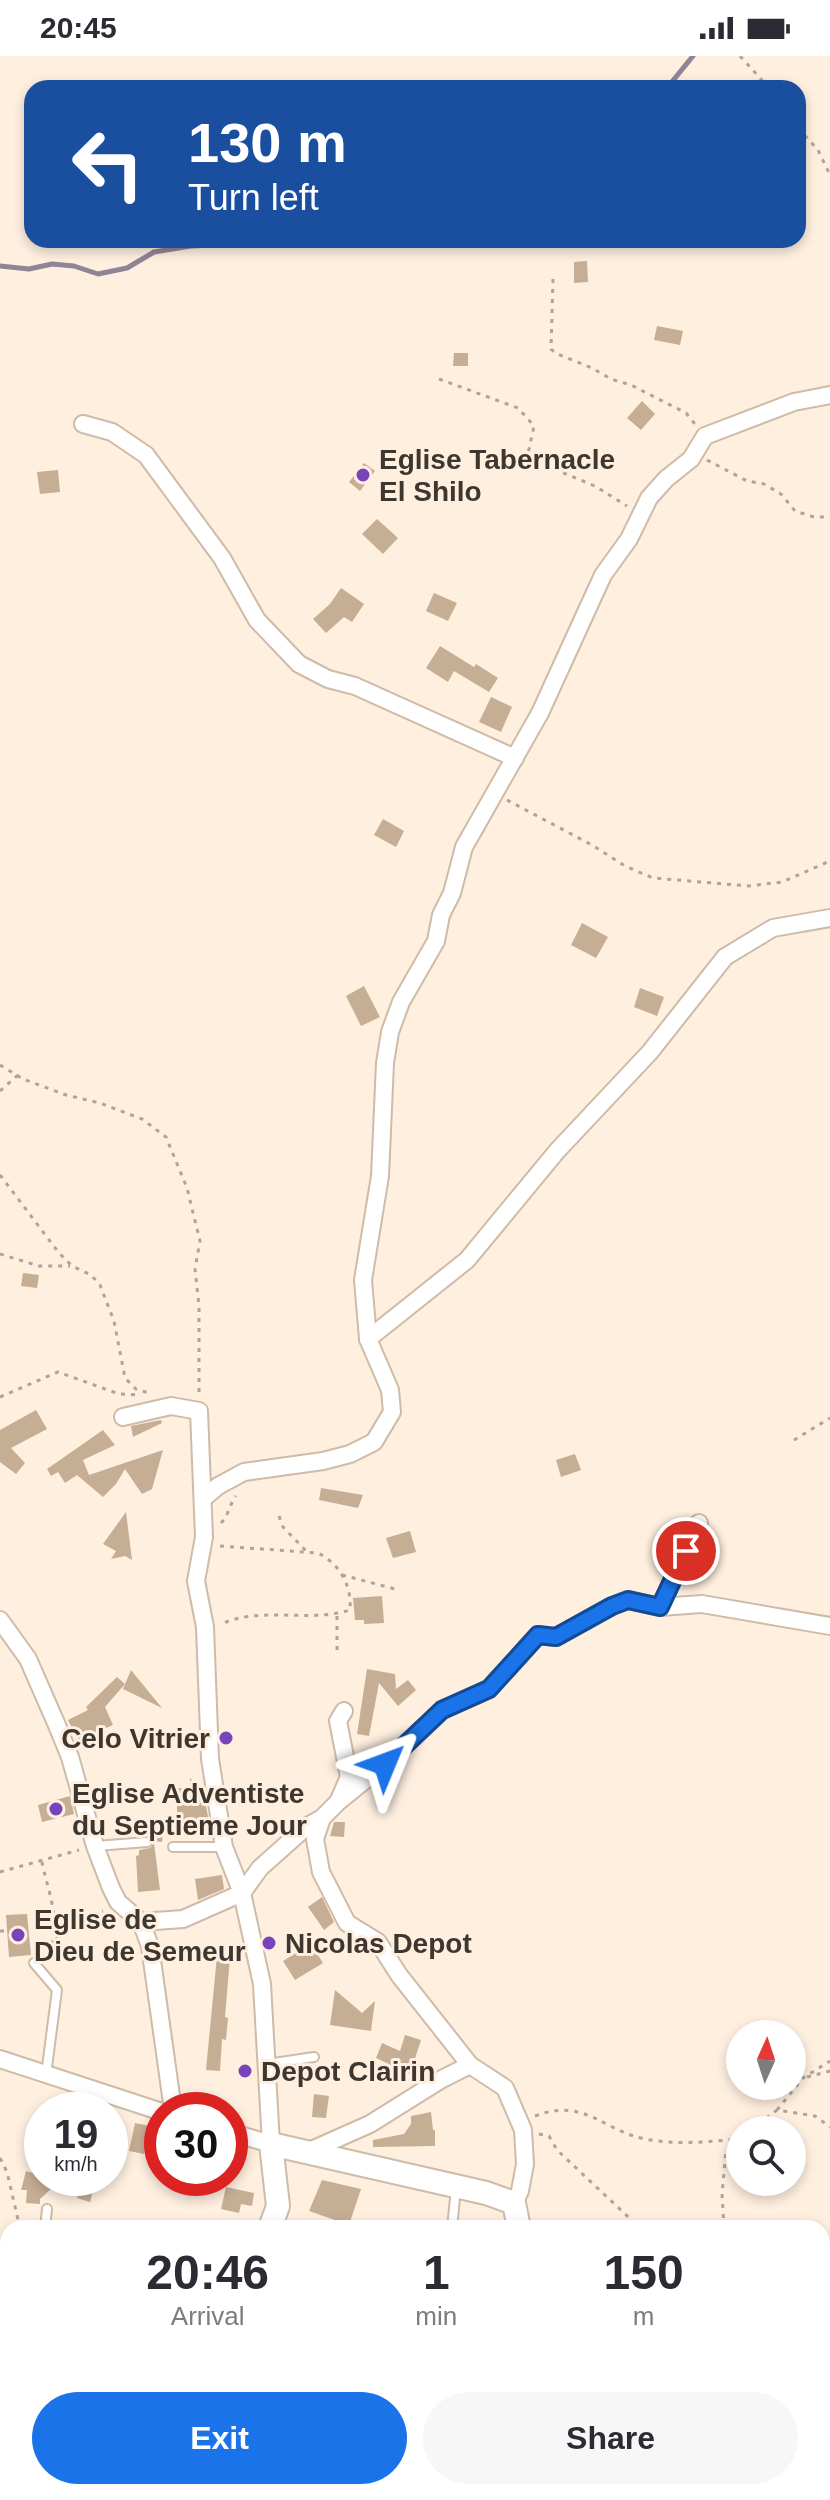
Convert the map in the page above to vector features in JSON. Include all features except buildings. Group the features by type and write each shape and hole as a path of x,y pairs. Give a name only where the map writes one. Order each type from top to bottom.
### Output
{"street":[{"path":"204,1498 238,1475 350,1454 374,1442 392,1412 390,1390 368,1339 363,1280 380,1176 383,1097 390,1032 401,1002 436,941 441,915 452,893 464,847 546,701 603,575 629,539 649,498 694,454 705,436 794,402 830,395"},
{"path":"83,424 112,432 146,455 222,558 257,620 299,664 515,758"},
{"path":"368,1339 467,1260 557,1151 650,1052 725,957 773,928 830,918"},
{"path":"123,1417 168,1407 199,1411 199,1453 204,1498 202,1544 196,1581 205,1627 210,1759 224,1847 242,1893 262,1984 271,2144 278,2206 273,2220"},
{"path":"660,1607 699,1523"},
{"path":"141,1922 183,1919 242,1893 260,1868 385,1764 442,1710 489,1689 538,1635 556,1637 628,1600 660,1607 702,1604 830,1626"},
{"path":"0,1620 28,1659 56,1723 70,1757 95,1846 118,1902 141,1922 150,1946 170,2092"},
{"path":"338,1802 349,1777 338,1721 344,1711"},
{"path":"322,1818 315,1839 321,1872 347,1923 378,1942 399,1975 470,2065 505,2088 523,2130 525,2164 520,2191 514,2203 517,2220"},
{"path":"0,2059 94,2092"},
{"path":"307,2152 370,2124 470,2065"},
{"path":"248,2137 514,2203"}],"lane":[{"path":"95,1846 147,1842"},
{"path":"173,1847 224,1847"},
{"path":"34,1963 57,1990 46,2076"},
{"path":"266,2064 314,2057"},
{"path":"453,2220 456,2187"},
{"path":"46,2220 47,2209"}],"path":[{"path":"740,56 762,80"},
{"path":"806,137 818,150 830,175"},
{"path":"553,279 551,349 686,413 705,436"},
{"path":"439,379 518,408 534,426 527,458 595,486 641,515"},
{"path":"694,454 747,481 764,484 781,494 795,511 814,517 830,517"},
{"path":"493,793 592,845 625,866 653,878 749,886 782,882 830,861"},
{"path":"0,1065 66,1095 100,1103 142,1119 166,1137 187,1188 200,1241 195,1269 201,1347 199,1411"},
{"path":"0,1091 18,1075"},
{"path":"0,1175 42,1234 72,1266 91,1275 100,1285 114,1321 125,1378 136,1389"},
{"path":"0,1254 39,1266 72,1266"},
{"path":"0,1397 58,1372 119,1394 160,1396 168,1407"},
{"path":"794,1440 830,1418"},
{"path":"202,1544 227,1517 229,1505 239,1491 238,1475"},
{"path":"279,1516 283,1527 309,1554"},
{"path":"202,1544 318,1553 342,1575 349,1589 350,1610 337,1614 291,1613 232,1618 205,1627"},
{"path":"342,1575 399,1590"},
{"path":"337,1614 337,1650"},
{"path":"0,1872 95,1846"},
{"path":"42,1862 55,1940"},
{"path":"52,1911 66,1920 82,1919 118,1902"},
{"path":"48,1950 55,1940 82,1919"},
{"path":"806,2076 830,2061"},
{"path":"806,2077 830,2071"},
{"path":"769,2116 785,2100"},
{"path":"631,2220 563,2156 549,2136 523,2130 535,2115 575,2109 644,2139 699,2142 726,2139"},
{"path":"777,2110 815,2116 830,2127"},
{"path":"724,2220 722,2194 726,2150"},
{"path":"0,2158 7,2172 18,2220"}],"waterway":[{"path":"673,80 693,56"},
{"path":"0,266 29,269 52,264 74,266 98,274 127,268 154,252 179,248"}],"place":[{"name":"Eglise Tabernacle El Shilo","path":"363,475"},
{"name":"Celo Vitrier","path":"226,1738"},
{"name":"Eglise Adventiste du Septieme Jour","path":"56,1809"},
{"name":"Eglise de Dieu de Semeur","path":"18,1935"},
{"name":"Nicolas Depot","path":"269,1943"},
{"name":"Depot Clairin","path":"245,2071"}],"route":[{"path":"385,1764 442,1710 489,1689 538,1635 556,1637 628,1600 660,1607 686,1551"}]}
